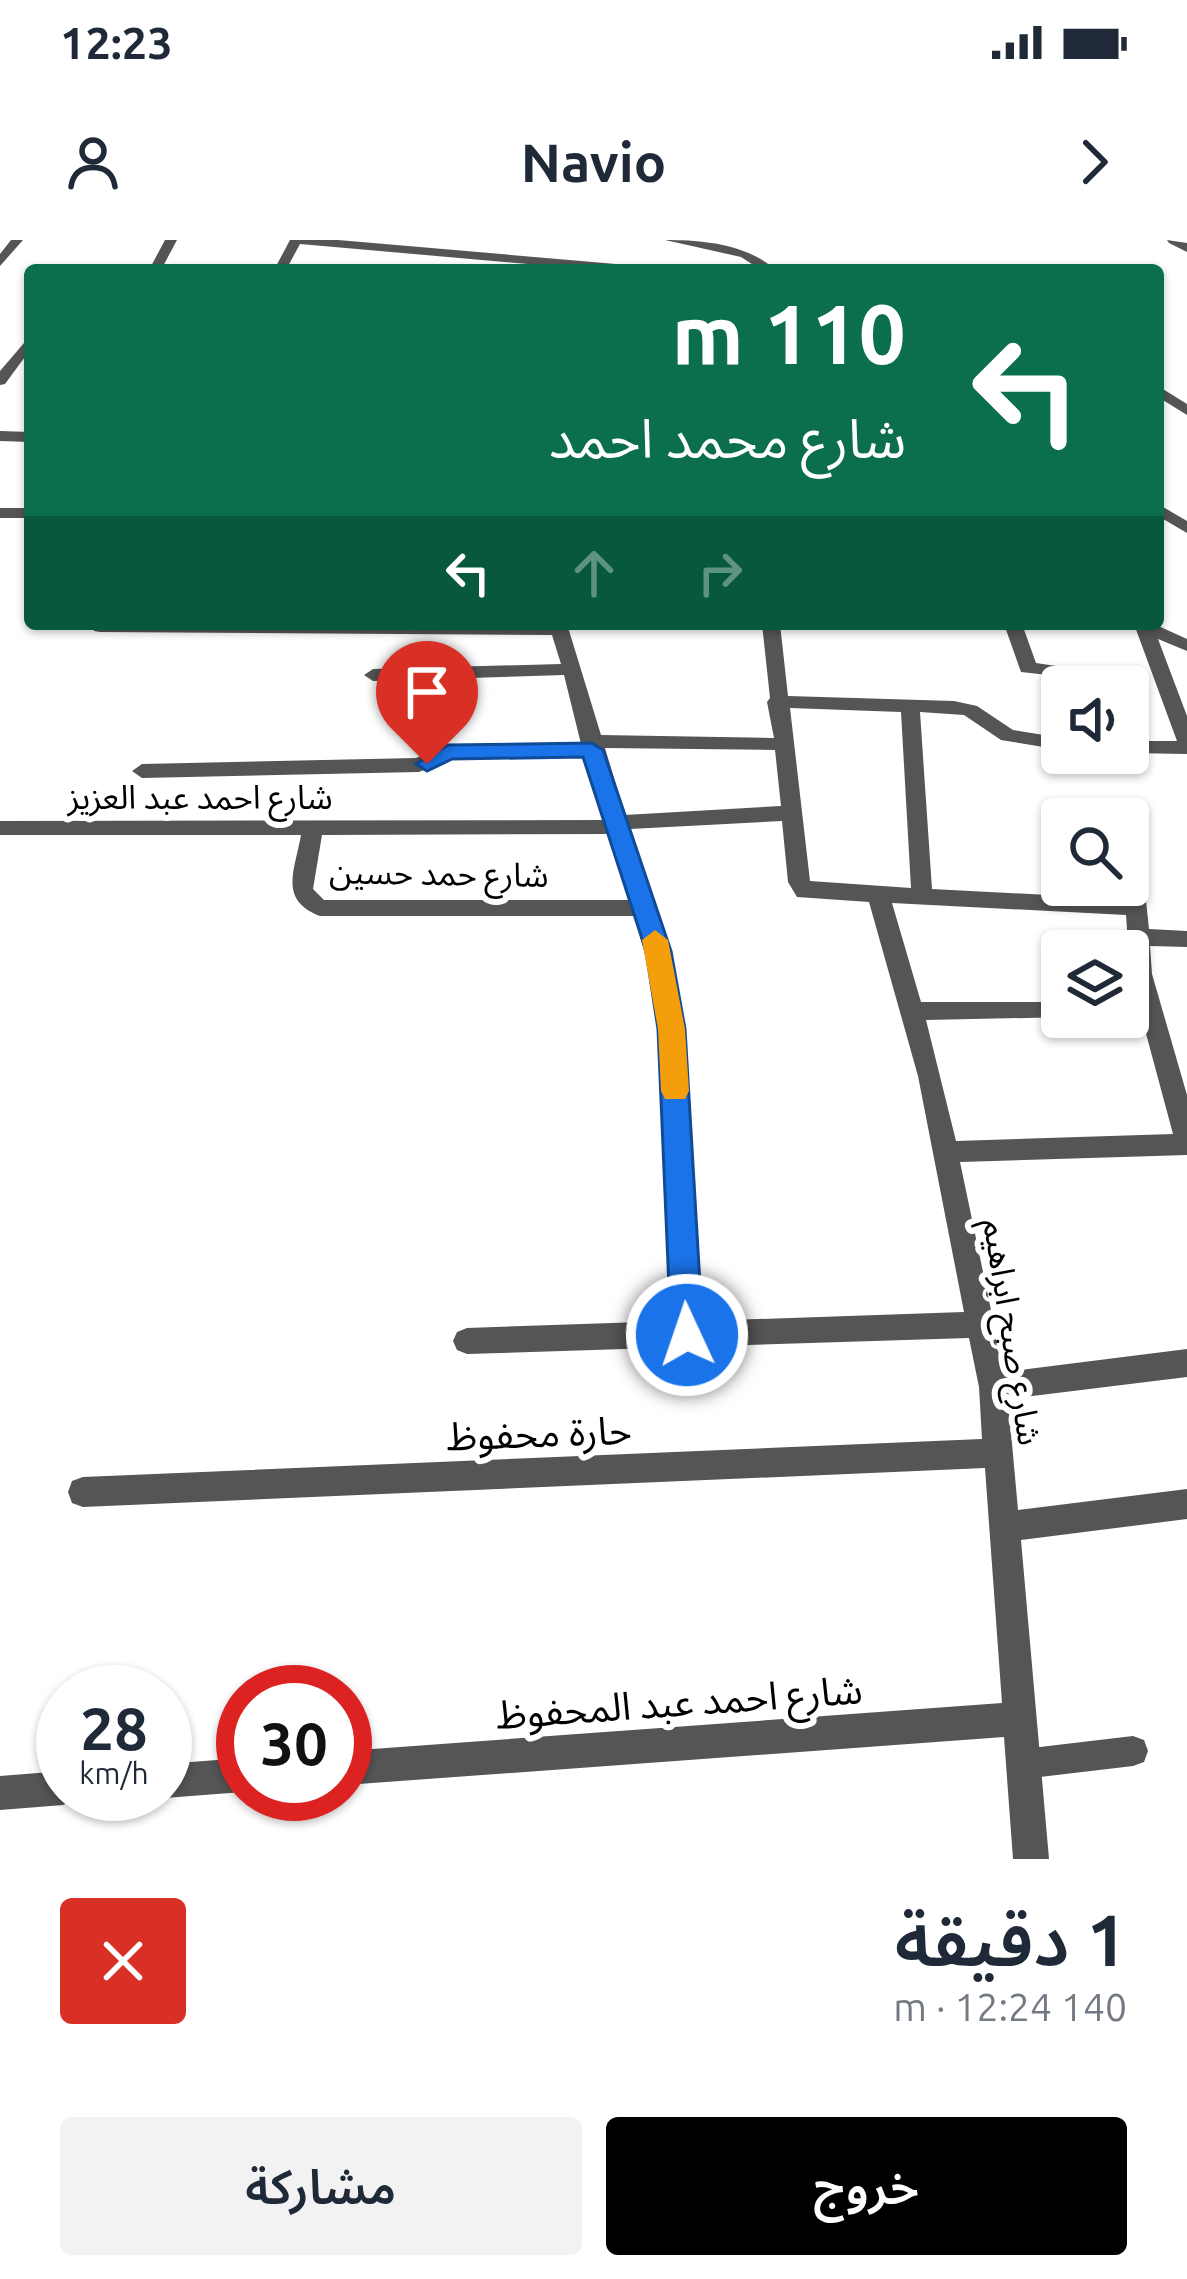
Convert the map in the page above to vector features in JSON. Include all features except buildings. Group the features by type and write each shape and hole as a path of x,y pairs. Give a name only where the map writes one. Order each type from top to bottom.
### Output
{"street":[{"path":"0,262 17,240"},
{"path":"296,240 420,244 588,264"},
{"path":"671,240 745,254 760,264"},
{"path":"1173,240 1187,248"},
{"path":"0,381 24,348"},
{"path":"559,630 590,746 658,951 671,1029 687,1335"},
{"path":"771,630 790,813 799,882 805,891 1134,907 1137,930"},
{"path":"1015,630 1028,668 1041,669"},
{"path":"1145,630 1187,745 1149,746"},
{"path":"1153,630 1187,646"},
{"path":"373,675 569,669"},
{"path":"776,701 970,710 1008,736 1041,741"},
{"path":"910,705 922,899"},
{"path":"142,771 419,765 448,752 781,743"},
{"name":"شارع احمد عبد العزيز","path":"0,828 312,831 615,825 790,813"},
{"name":"شارع حمد حسين","path":"312,831 302,889 304,898 320,908 645,908"},
{"name":"شارع صبح ابراهيم","path":"879,897 945,1152 993,1387 1031,1859"},
{"path":"1149,937 1187,939"},
{"path":"911,1011 1041,1011"},
{"path":"945,1152 1187,1141 1148,1038"},
{"path":"466,1341 980,1325"},
{"path":"993,1387 1187,1363"},
{"name":"حارة محفوظ","path":"83,1492 998,1453"},
{"path":"1004,1527 1187,1504"},
{"name":"شارع احمد عبد المحفوظ","path":"372,1766 1020,1719"},
{"path":"0,1793 36,1790"}],"lane":[{"path":"1023,1764 1133,1751"}],"slow traffic":[{"path":"655,940 671,1029 675,1091"}],"route":[{"path":"427,764 448,752 592,750 645,908 664,982 671,1029 687,1335"}]}
